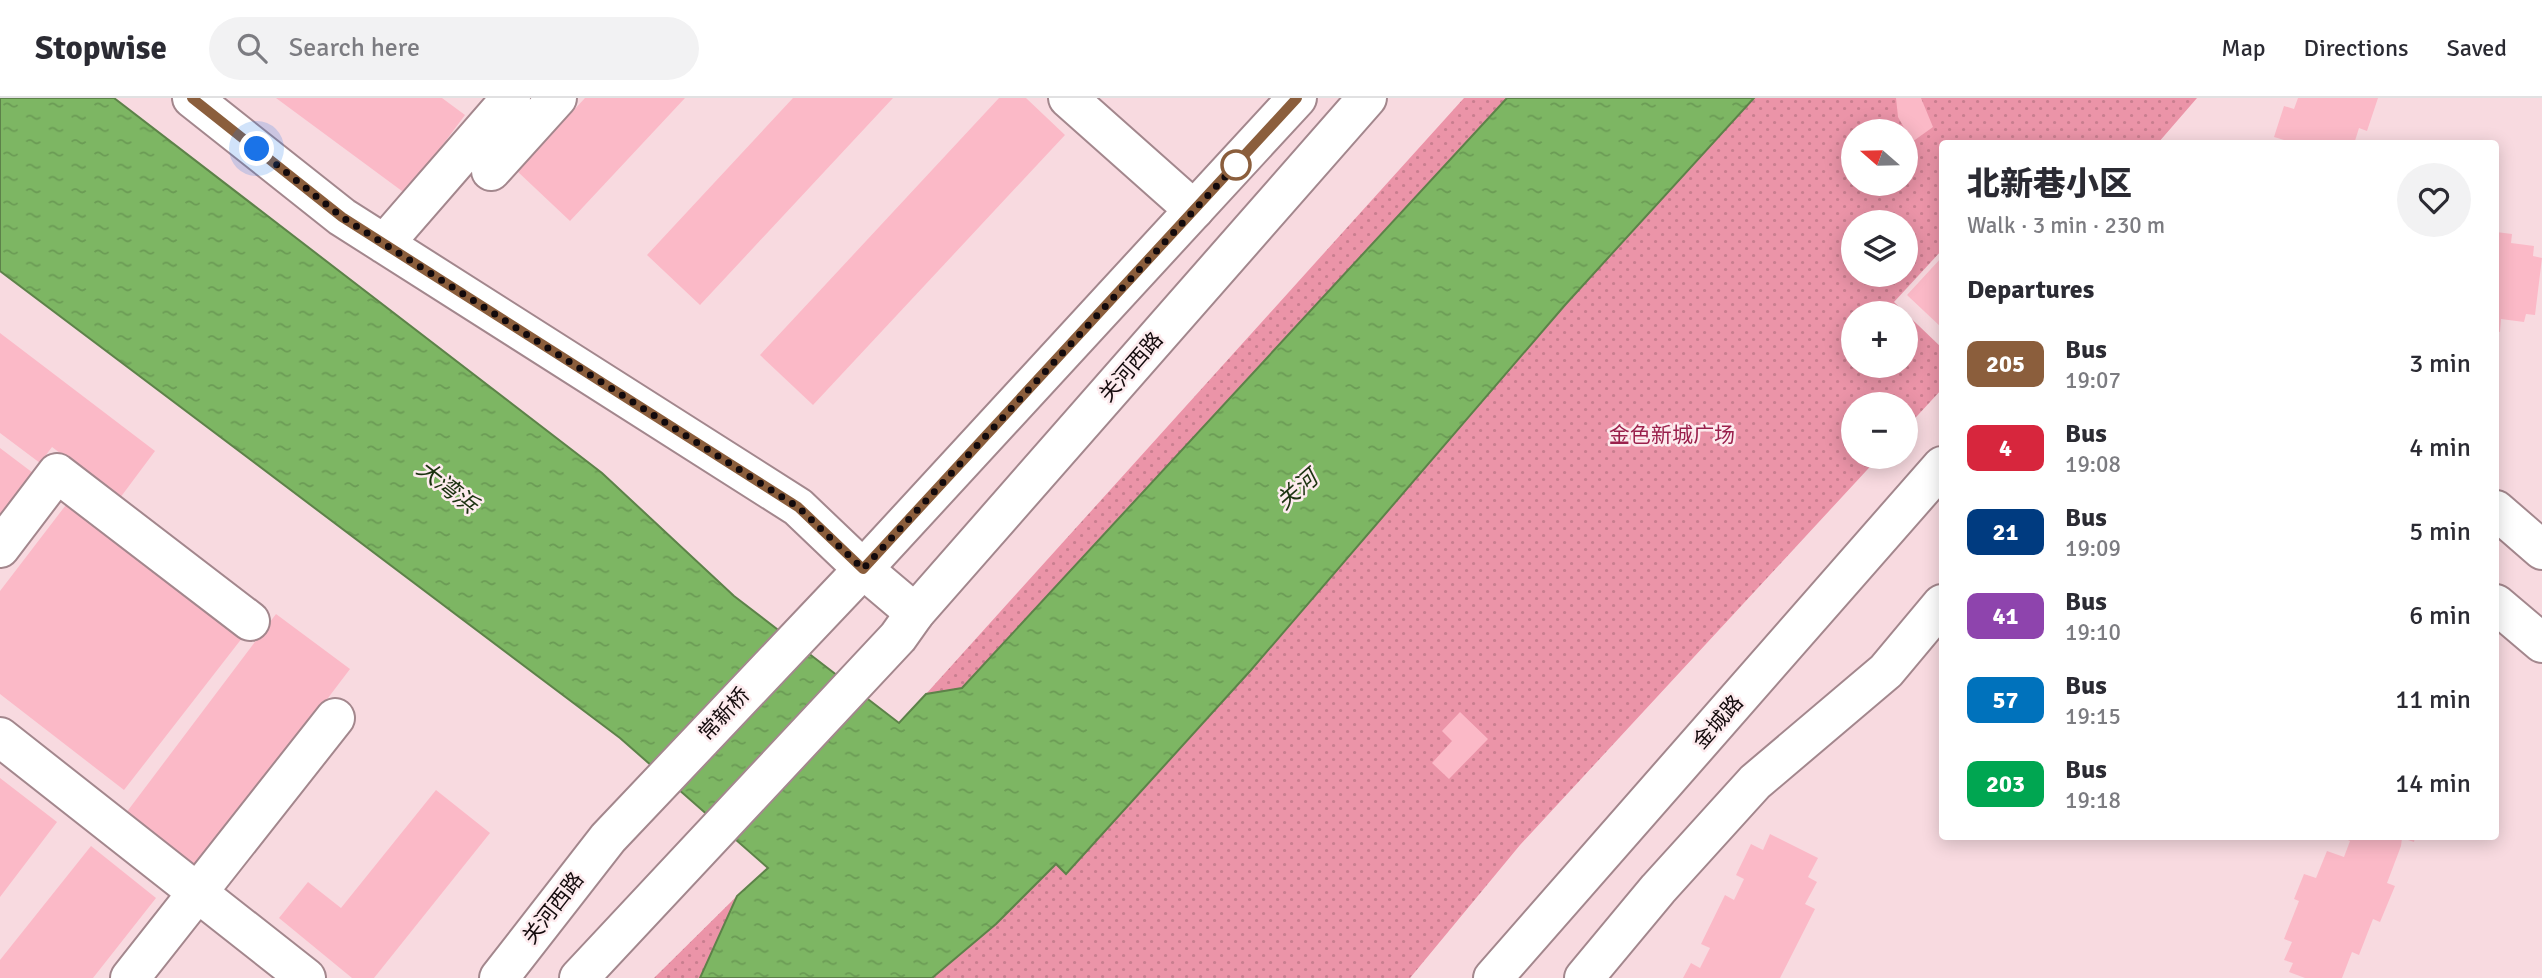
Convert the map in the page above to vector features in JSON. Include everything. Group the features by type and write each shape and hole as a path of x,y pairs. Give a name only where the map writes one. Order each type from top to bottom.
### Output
{"main road":[{"path":"192,98 342,217 798,507 852,579 906,625 579,978"},
{"path":"491,171 557,98"},
{"path":"1068,98 1194,210"},
{"path":"852,579 1297,98"},
{"name":"关河西路","path":"906,625 1367,98"},
{"path":"384,244 495,103"},
{"name":"金城路","path":"1493,978 1939,469"},
{"path":"0,548 57,473 250,621"},
{"path":"2499,513 2542,550"},
{"name":"常新桥","path":"608,838 852,579"},
{"path":"2499,607 2542,643"},
{"path":"1584,978 1658,889 1755,782 1886,671 1939,608"},
{"path":"130,978 335,718"},
{"path":"0,737 306,978"},
{"name":"关河西路","path":"499,978 608,838"}],"green space":[{"path":"1464,98 1507,98 962,688 926,694"},
{"name":"金色新城广场","path":"1754,98 2197,98 2161,140 1939,140 1939,253 1918,276 1918,210 1841,210 1841,287 1908,287 1895,301 1841,301 1841,378 1918,378 1918,325 1939,345 1939,392 1918,415 1918,392 1841,392 1841,469 1868,469 1520,845 1410,978 932,978 996,924 1056,864 1067,873 1251,670 1565,305"},
{"path":"737,896 700,978 654,978"}],"water":[{"path":"0,98 114,98 602,473 734,596 899,723 926,694 962,688 1507,98 1754,98 1565,305 1251,670 1066,874 1056,864 996,924 932,978 700,978 737,896 768,868 620,738 0,271"}],"building":[{"path":"276,98 442,98 465,115 406,194"},
{"path":"585,98 685,98 570,221 517,171"},
{"path":"793,98 893,98 700,305 647,255"},
{"path":"999,98 1026,98 1065,135 813,405 760,355"},
{"path":"1896,98 1921,98 1933,127 1918,138 1918,119 1898,117"},
{"path":"2298,98 2378,98 2367,131 2359,128 2355,140 2284,140 2274,137 2284,106 2294,109"},
{"path":"2499,232 2512,234 2511,243 2534,246 2533,256 2542,258 2535,315 2526,314 2524,322 2501,319 2500,332"},
{"path":"1939,260 1939,325 1918,305 1918,301 1913,301 1907,295 1914,287 1918,287 1918,283"},
{"path":"0,333 155,451 120,498 52,447 40,463 0,433"},
{"path":"0,448 37,476 0,524"},
{"path":"72,497 246,633 124,790 0,694 0,591"},
{"path":"276,614 350,669 199,868 126,813"},
{"path":"1460,712 1488,739 1449,779 1432,763 1452,741 1442,731"},
{"path":"0,778 57,822 0,897"},
{"path":"436,790 490,833 374,978 352,978 279,918 308,882 341,908"},
{"path":"1770,834 1818,858 1808,877 1817,882 1805,904 1815,909 1780,978 1683,978 1691,963 1700,968 1710,948 1701,944 1725,895 1734,900 1744,879 1736,875 1751,844 1763,850"},
{"path":"2348,840 2402,840 2387,883 2395,886 2380,922 2373,919 2359,955 2352,952 2342,978 2305,978 2289,972 2293,963 2284,960 2292,942 2284,939 2299,901 2294,899 2304,874 2316,878 2327,851 2344,857 2350,841"},
{"path":"91,846 156,898 93,978 0,978 0,960"}],"bus line":[{"name":"205","path":"192,98 342,217 798,507 863,569 1297,98"}],"route":[{"path":"257,149 342,217 798,507 863,569 1236,165"}],"water label":[{"name":"大湾浜","path":"447,487"},
{"name":"关河","path":"1297,490"}]}
